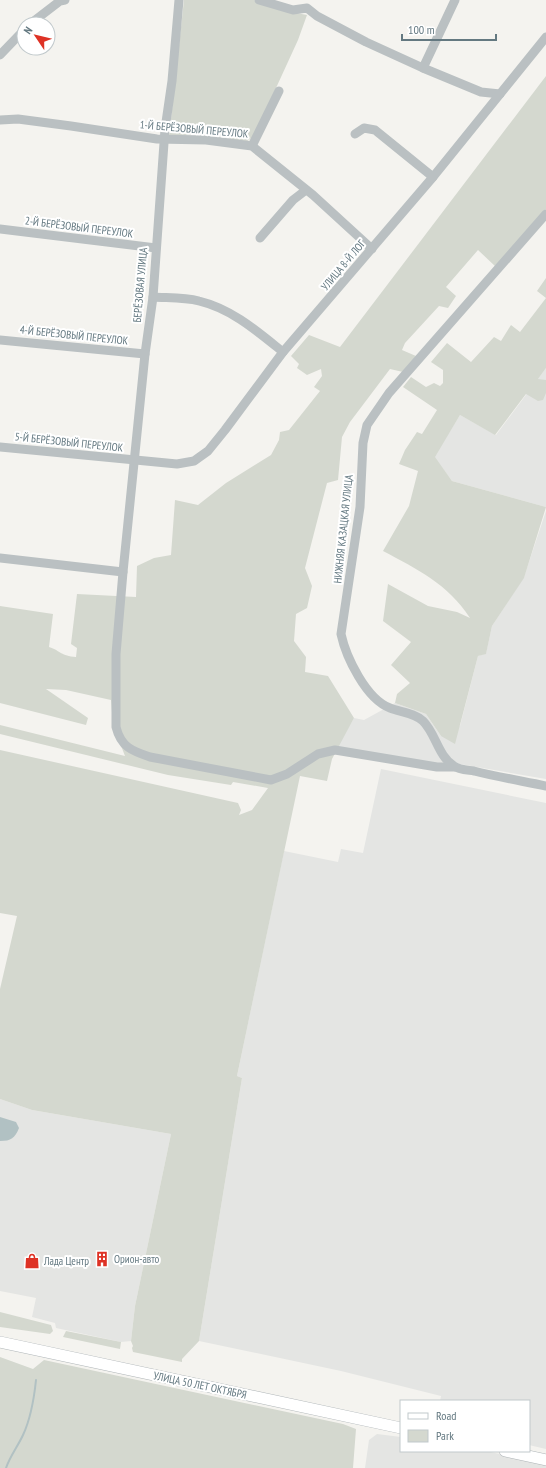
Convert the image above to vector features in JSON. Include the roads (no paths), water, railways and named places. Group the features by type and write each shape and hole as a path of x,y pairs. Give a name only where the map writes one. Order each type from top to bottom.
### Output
{"main road":[{"name":"УЛИЦА 50 ЛЕТ ОКТЯБРЯ","path":"0,1342 400,1428"},
{"path":"510,1452 546,1460"}],"street":[{"path":"40,16 60,1 65,0"},
{"name":"БЕРЁЗОВАЯ УЛИЦА","path":"179,0 164,139 153,297 145,354 116,654 116,727 119,739 132,751 150,757 271,780 287,774 318,754 335,750 437,767 454,767"},
{"path":"259,0 293,10 310,4 317,16 366,42 481,92 500,94"},
{"path":"423,68 455,0"},
{"name":"УЛИЦА 8-Й ЛОГ","path":"135,461 186,464 194,461 208,451 282,352 433,177 546,37"},
{"path":"0,55 16,38"},
{"path":"252,146 279,91"},
{"name":"1-Й БЕРЁЗОВЫЙ ПЕРЕУЛОК","path":"0,120 18,119 164,139 206,140 252,146 306,190 372,249"},
{"path":"355,134 364,128 374,130 433,177"},
{"path":"260,238 293,200 306,190"},
{"name":"НИЖНЯЯ КАЗАЦКАЯ УЛИЦА","path":"454,767 437,745 430,730 422,720 378,702 370,694 344,650 342,629 360,507 363,443 367,425 389,394 546,214"},
{"name":"2-Й БЕРЁЗОВЫЙ ПЕРЕУЛОК","path":"0,229 156,248"},
{"path":"153,297 198,300 216,306 235,315 282,352"},
{"name":"4-Й БЕРЁЗОВЫЙ ПЕРЕУЛОК","path":"0,340 145,354"},
{"name":"5-Й БЕРЁЗОВЫЙ ПЕРЕУЛОК","path":"0,447 135,461"},
{"path":"0,558 123,572"},
{"path":"454,767 546,786"}],"waterway":[{"path":"6,1468 28,1422 36,1380"}],"place":[{"name":"Орион-авто","path":"102,1259"},
{"name":"Лада Центр","path":"32,1261"}]}
